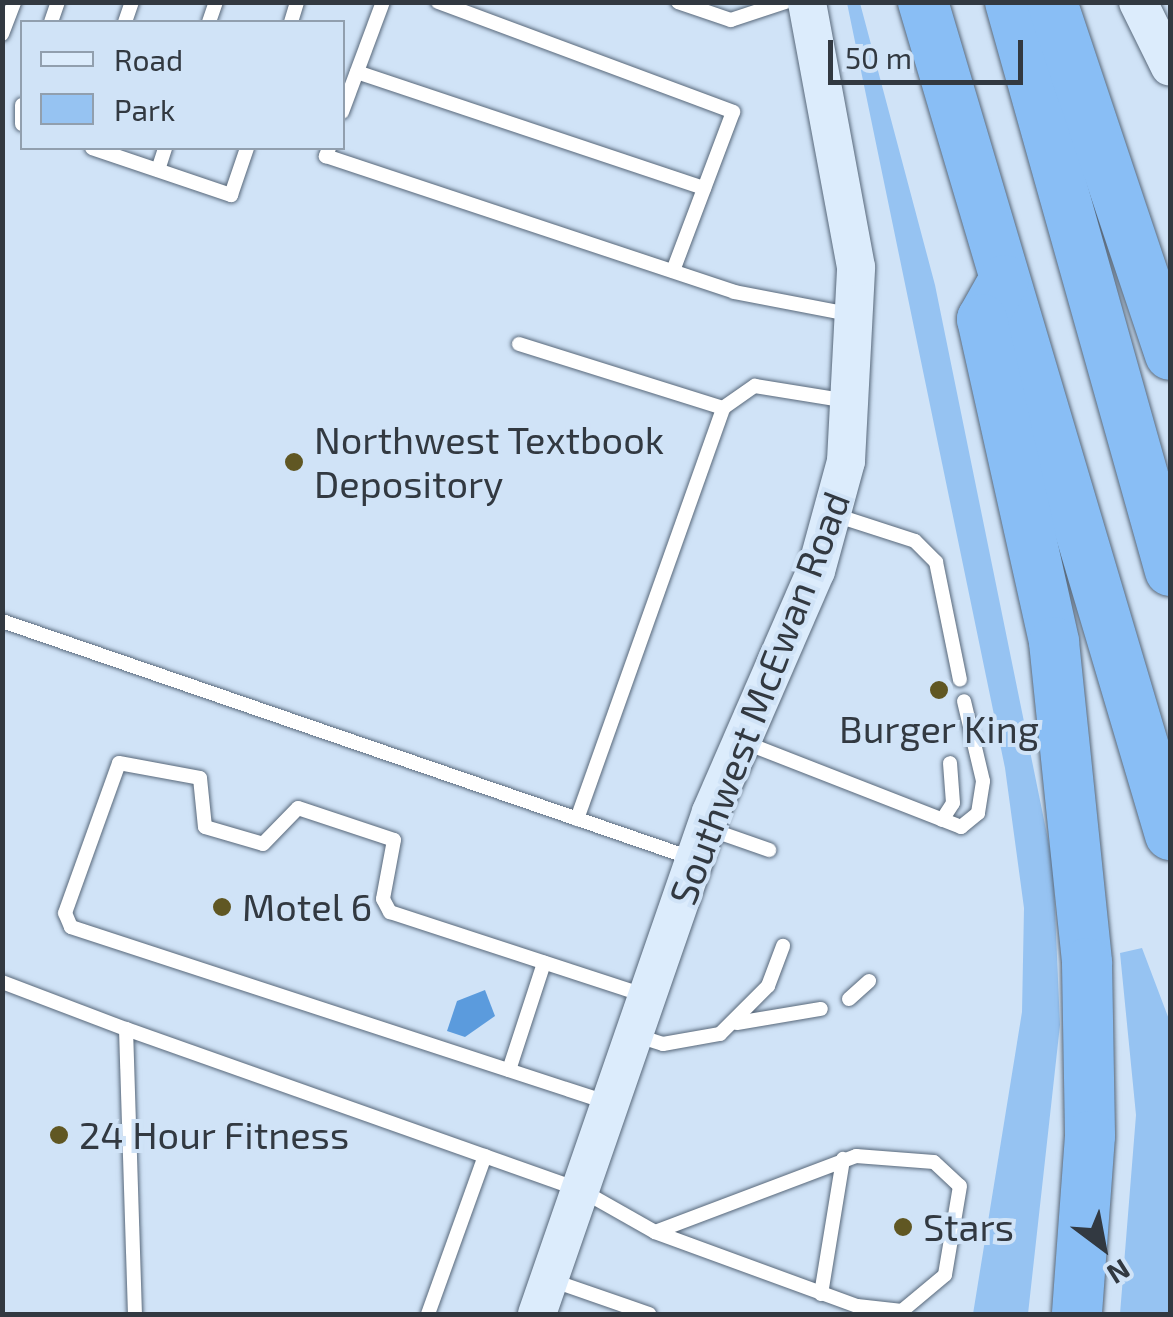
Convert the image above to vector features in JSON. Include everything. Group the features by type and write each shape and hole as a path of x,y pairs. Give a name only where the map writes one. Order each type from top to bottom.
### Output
{"highway":[{"path":"923,2 1170,835"},
{"path":"1010,2 1170,570"},
{"path":"1052,2 1170,355"},
{"path":"1004,280 982,319 1054,642 1086,962 1090,1136 1078,1314"}],"street":[{"name":"Southwest McEwan Road","path":"544,1297 700,844 834,514 854,402 858,316 851,218 807,2"},
{"path":"1138,2 1170,67"}],"lane":[{"path":"2,34 14,2"},
{"path":"345,104 382,2"},
{"path":"438,2 733,112 673,271"},
{"path":"678,2 730,20 786,2"},
{"path":"357,72 704,188"},
{"path":"98,150 231,195 247,150"},
{"path":"158,170 165,150"},
{"path":"328,150 326,156 673,271 858,316"},
{"path":"519,344 723,408"},
{"path":"577,818 723,408 754,386 854,402"},
{"path":"834,514 902,536 936,562 960,680"},
{"path":"2,622 577,818 700,844 769,850"},
{"path":"743,742 942,820 967,826 982,800 964,701"},
{"path":"612,1104 71,927 65,913 119,763 138,759 200,778 204,826 262,844 298,808 394,840 383,898 390,912 648,997"},
{"path":"942,820 953,803 950,762"},
{"path":"736,1023 768,986 783,946"},
{"path":"509,1070 544,963"},
{"path":"849,1000 869,981"},
{"path":"2,982 580,1190 655,1232 855,1310 902,1312 926,1297 950,1261 960,1186 934,1162 843,1159 655,1232"},
{"path":"635,1035 663,1044 736,1023 821,1010"},
{"path":"126,1028 136,1314"},
{"path":"433,1313 485,1156"},
{"path":"821,1294 843,1159"},
{"path":"544,1297 649,1314"}],"green space":[{"path":"847,3 860,3 935,285 1053,864 1060,1025 1028,1314 973,1314 1022,1012 1024,908 1005,768"},
{"path":"1142,948 1170,1022 1170,1314 1120,1314 1136,1115 1120,953"}],"shaded area":[{"path":"485,990 495,1016 465,1037 447,1031 457,1001"}],"place":[{"name":"Northwest Textbook Depository","path":"294,462"},
{"name":"Burger King","path":"939,690"},
{"name":"Motel 6","path":"222,907"},
{"name":"24 Hour Fitness","path":"59,1135"},
{"name":"Stars","path":"903,1227"}]}
